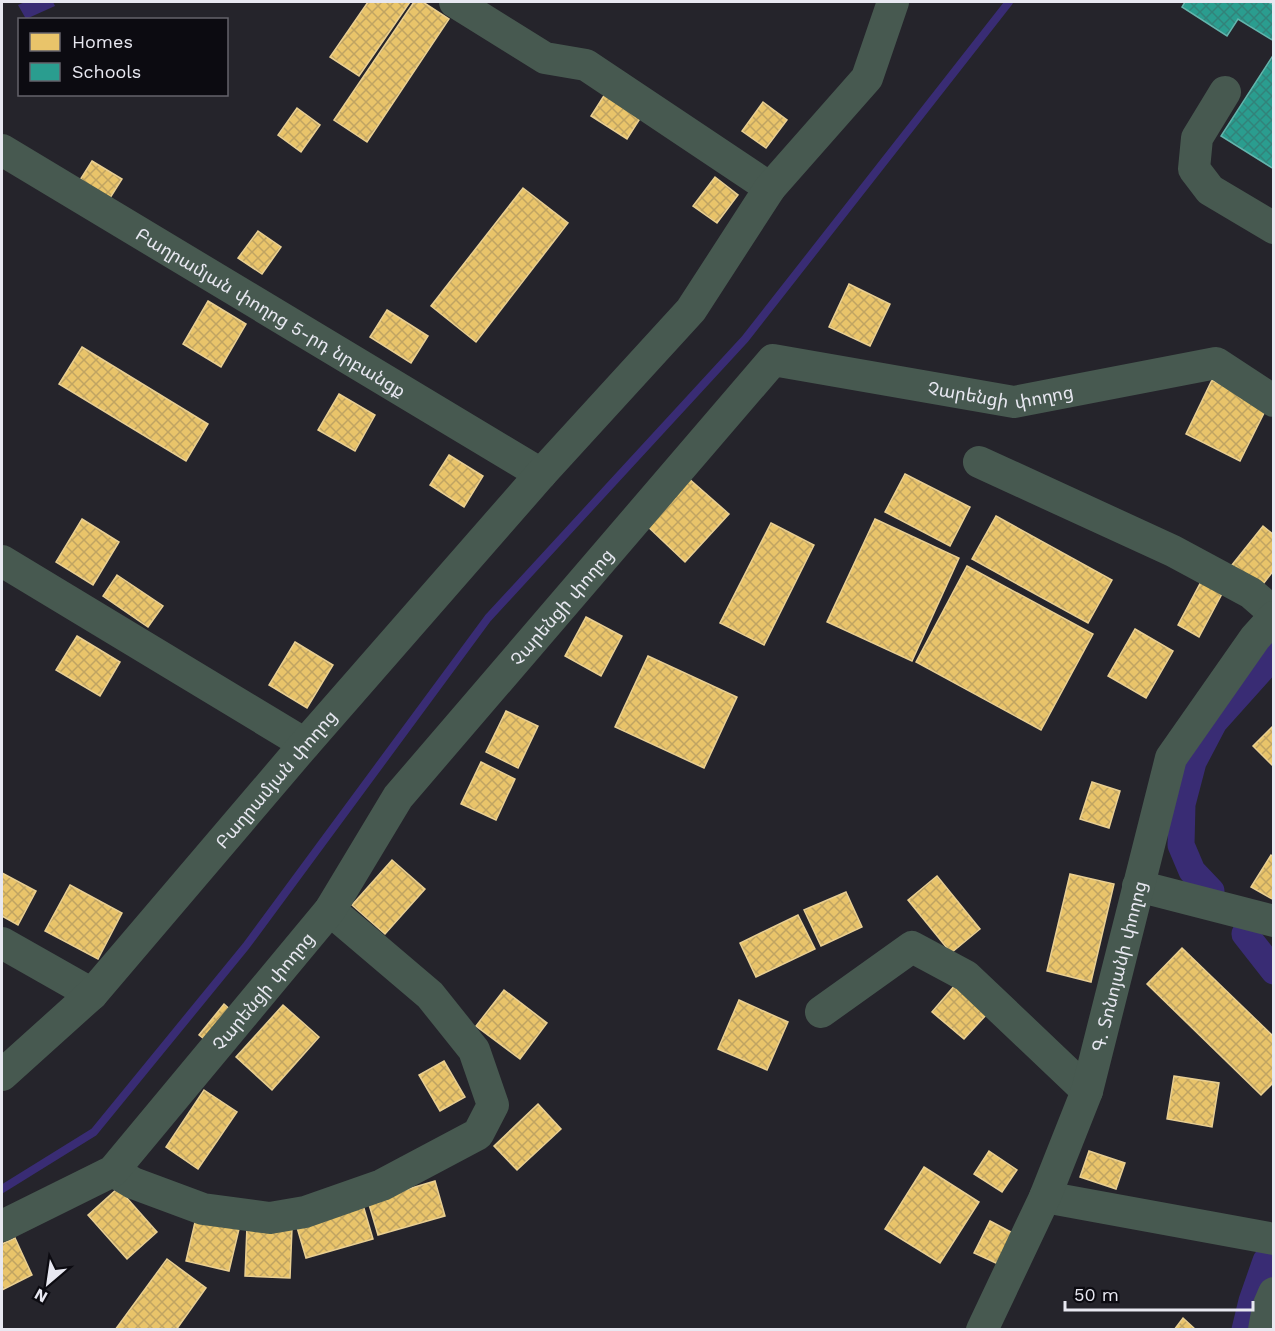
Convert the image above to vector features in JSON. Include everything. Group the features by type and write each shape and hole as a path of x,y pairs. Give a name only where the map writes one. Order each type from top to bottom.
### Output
{"street":[{"path":"455,2 545,58 586,64 770,188"},
{"name":"Բաղրամյան փողոց","path":"2,1076 92,994 304,744 541,474 691,310 770,188 867,78 893,2"},
{"path":"1225,92 1197,138 1194,169 1210,190 1274,228"},
{"name":"Բաղրամյան փողոց 5-րդ նրբանցք","path":"2,150 541,474"},
{"name":"Չարենցի փողոց","path":"2,1226 112,1171 330,910 398,797 772,360 1014,402 1216,363 1274,401"},
{"path":"978,462 1173,551 1251,593 1274,615"},
{"path":"2,561 304,744"},
{"name":"Գ. Տոնոյանի փողոց","path":"982,1329 1045,1197 1087,1091 1171,758 1255,638 1274,615"},
{"path":"1138,886 1274,921"},
{"path":"112,1171 133,1183 203,1209 270,1218 305,1212 382,1185 478,1134 493,1105 474,1050 430,995 330,910"},
{"path":"2,943 92,994"},
{"path":"821,1012 912,947 966,976 1087,1091"},
{"path":"1045,1197 1274,1239"},
{"path":"1264,1329 1274,1293"}],"shaded area":[{"path":"25,2 53,2 55,6 25,18 18,5"}],"building: Homes":[{"path":"368,2 410,2 359,76 330,57"},
{"path":"414,2 423,2 449,19 367,142 334,120"},
{"path":"605,94 641,117 627,139 591,116"},
{"path":"763,102 787,120 766,148 742,131"},
{"path":"297,108 320,125 301,152 278,135"},
{"path":"92,161 122,179 110,198 80,180"},
{"path":"715,177 738,195 717,223 693,206"},
{"path":"523,188 568,223 476,342 431,306"},
{"path":"258,231 281,247 262,274 238,258"},
{"path":"849,284 890,304 870,346 829,327"},
{"path":"208,301 246,324 221,367 183,344"},
{"path":"387,310 428,336 411,363 370,337"},
{"path":"82,347 208,424 186,461 59,384"},
{"path":"1212,380 1267,407 1240,461 1186,434"},
{"path":"339,394 375,415 355,451 318,430"},
{"path":"449,455 483,476 464,507 430,485"},
{"path":"905,474 970,507 950,546 885,512"},
{"path":"687,477 729,514 685,562 644,523"},
{"path":"996,516 1112,580 1088,623 972,559"},
{"path":"82,519 119,542 93,585 56,562"},
{"path":"875,519 959,558 912,661 827,622"},
{"path":"771,523 814,545 764,645 720,623"},
{"path":"1263,526 1274,535 1274,570 1260,588 1232,565"},
{"path":"967,566 1093,634 1041,730 916,662"},
{"path":"117,575 163,606 148,627 103,596"},
{"path":"1203,578 1224,590 1199,637 1178,625"},
{"path":"586,617 622,636 601,676 565,656"},
{"path":"1135,629 1173,651 1146,698 1108,676"},
{"path":"77,636 120,662 100,696 56,670"},
{"path":"295,642 333,665 307,708 269,685"},
{"path":"648,656 737,697 704,768 615,727"},
{"path":"506,711 538,726 518,768 486,752"},
{"path":"1274,725 1274,767 1253,746"},
{"path":"481,762 515,779 496,820 461,804"},
{"path":"1092,782 1120,791 1109,828 1080,819"},
{"path":"1271,855 1274,857 1274,900 1251,887"},
{"path":"392,860 425,889 385,934 352,905"},
{"path":"2,873 36,891 18,925 2,916"},
{"path":"1070,874 1114,884 1091,982 1047,971"},
{"path":"937,876 980,929 951,953 908,900"},
{"path":"70,885 122,913 98,959 45,931"},
{"path":"846,892 862,927 821,946 804,910"},
{"path":"798,915 815,949 756,977 740,943"},
{"path":"1182,948 1274,1037 1274,1082 1261,1095 1147,984"},
{"path":"955,985 987,1014 964,1039 932,1012"},
{"path":"504,990 547,1023 520,1059 476,1026"},
{"path":"739,1000 788,1022 767,1070 718,1049"},
{"path":"224,1004 234,1013 209,1043 199,1035"},
{"path":"283,1005 319,1037 272,1090 236,1057"},
{"path":"444,1061 465,1097 440,1111 419,1075"},
{"path":"1174,1076 1219,1083 1212,1127 1167,1119"},
{"path":"204,1090 237,1112 198,1169 166,1147"},
{"path":"538,1104 561,1129 517,1170 494,1146"},
{"path":"989,1151 1017,1170 1002,1192 974,1174"},
{"path":"1089,1151 1125,1163 1116,1189 1080,1177"},
{"path":"924,1167 979,1202 940,1263 885,1229"},
{"path":"435,1181 445,1216 378,1235 368,1201"},
{"path":"118,1188 157,1232 127,1259 88,1215"},
{"path":"363,1205 373,1239 306,1258 296,1224"},
{"path":"196,1218 239,1229 229,1271 186,1261"},
{"path":"990,1221 1013,1233 998,1264 974,1253"},
{"path":"247,1226 292,1228 290,1278 245,1276"},
{"path":"15,1238 32,1275 2,1290 2,1244"},
{"path":"167,1259 206,1288 176,1330 115,1330"},
{"path":"1183,1318 1196,1330 1174,1330"}],"building: Schools":[{"path":"1185,2 1268,2 1274,5 1274,41 1238,19 1227,36 1182,7"},
{"path":"1274,54 1274,169 1221,136"}],"waterway":[{"path":"2,1189 94,1132 246,946 488,618 745,339 1009,2"},
{"path":"1211,891 1192,871 1181,845 1182,804 1193,762 1214,722 1274,655"},
{"path":"1245,934 1274,971"},
{"path":"1245,1330 1266,1261"}]}
